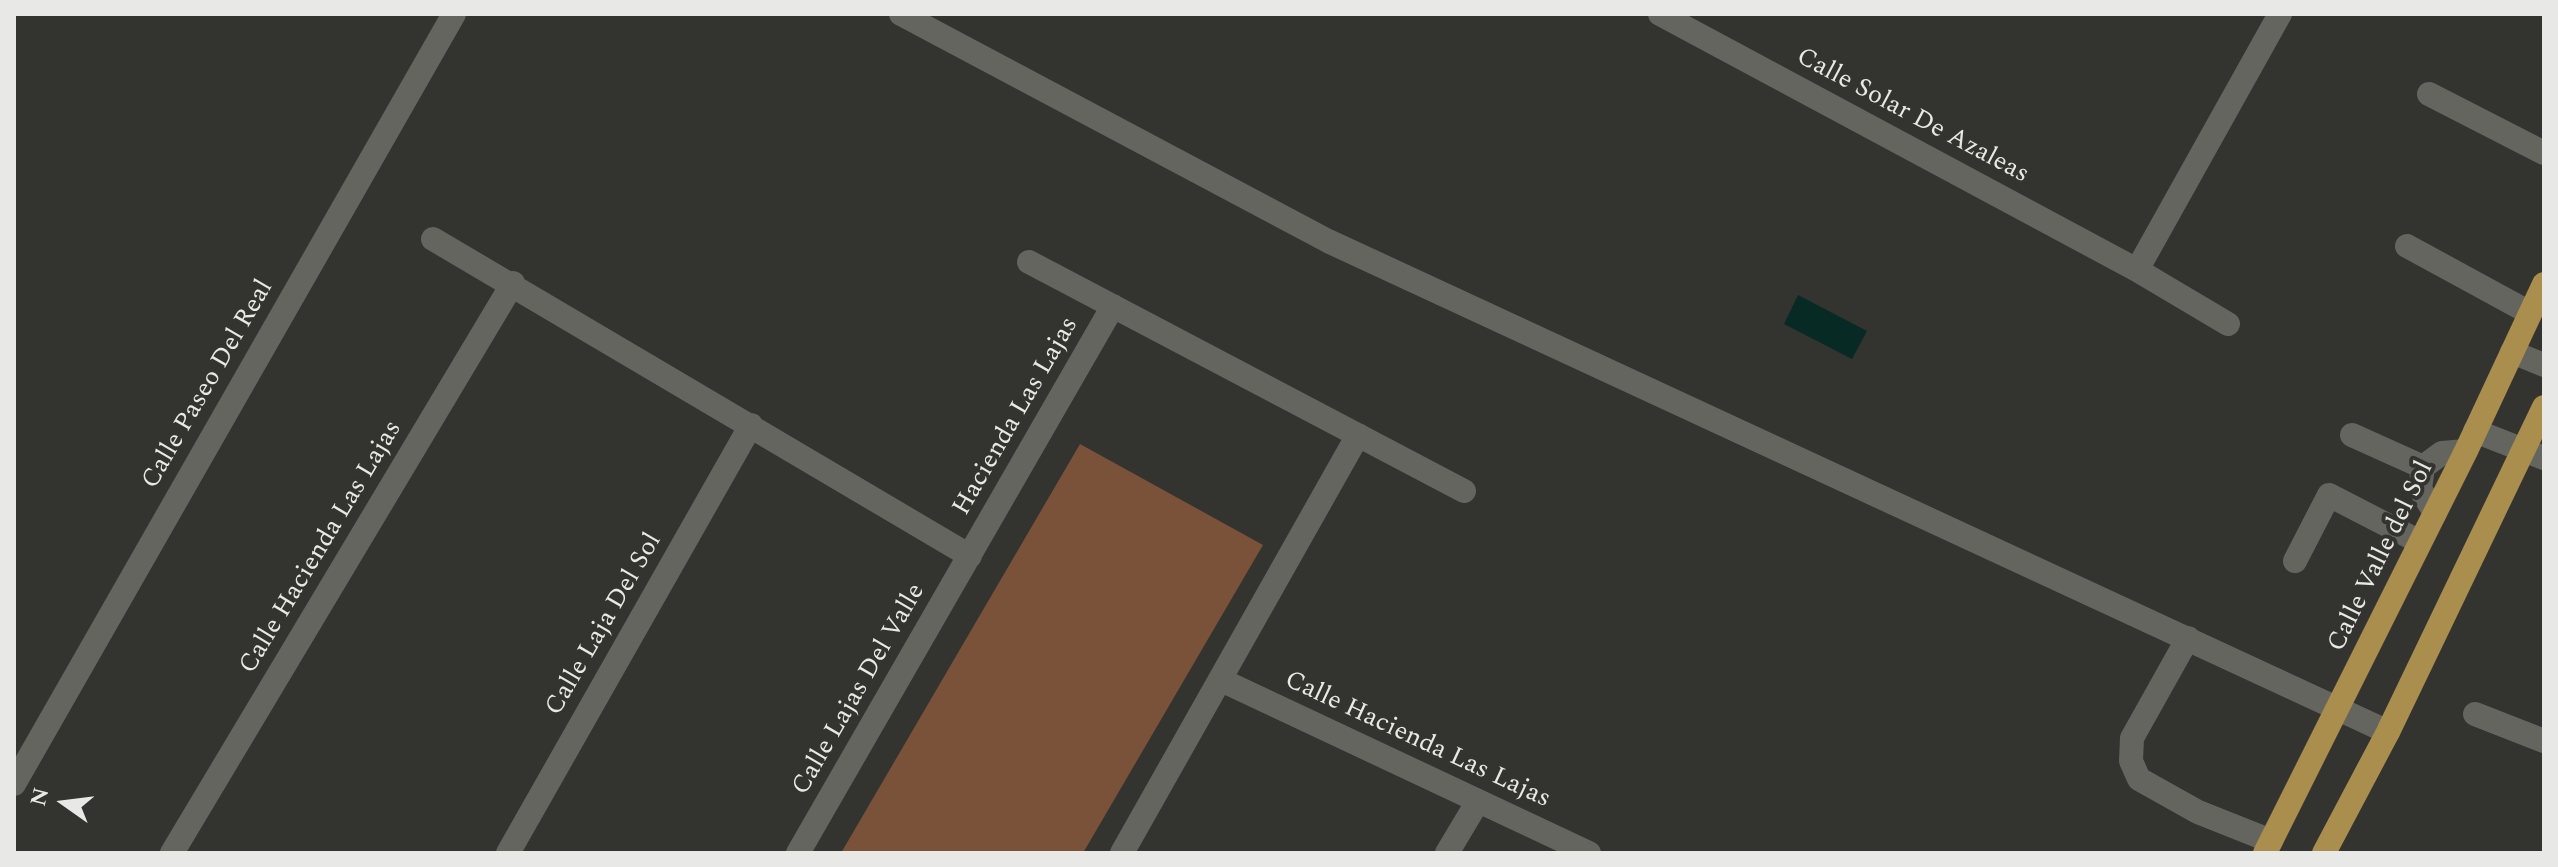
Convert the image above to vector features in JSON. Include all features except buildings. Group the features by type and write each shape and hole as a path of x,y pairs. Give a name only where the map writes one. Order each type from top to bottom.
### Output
{"main road":[{"name":"Calle Valle del Sol","path":"2268,847 2435,513 2544,284"},
{"path":"2324,853 2534,455 2544,407"}],"street":[{"name":"Calle Paseo Del Real","path":"14,784 454,14"},
{"path":"901,14 1328,241 2388,732"},
{"name":"Calle Solar De Azaleas","path":"1660,14 2137,270 2228,324"},
{"path":"2137,270 2274,16"},
{"path":"2429,94 2544,153"},
{"path":"433,239 513,283 970,556"},
{"path":"2407,246 2530,313"},
{"name":"Hacienda Las Lajas","path":"1029,262 1464,491"},
{"name":"Calle Hacienda Las Lajas","path":"183,849 513,283"},
{"name":"Hacienda Las Lajas","path":"970,556 1113,306"},
{"path":"2512,352 2544,365"},
{"name":"Calle Laja Del Sol","path":"508,853 751,425"},
{"path":"1122,853 1358,435"},
{"path":"2352,435 2423,467"},
{"path":"2435,513 2420,489 2423,467 2442,453 2470,441 2534,455"},
{"path":"2295,561 2329,495 2420,542"},
{"name":"Calle Lajas Del Valle","path":"798,853 970,556"},
{"path":"2188,638 2132,738 2131,761 2139,779 2268,847"},
{"name":"Calle Hacienda Las Lajas","path":"1221,680 1589,853"},
{"path":"2475,714 2544,741"},
{"path":"1447,853 1478,801"}],"shaded area":[{"path":"1080,444 1263,545 1083,853 841,853"}],"water":[{"path":"1798,295 1867,331 1852,359 1784,324"}]}
